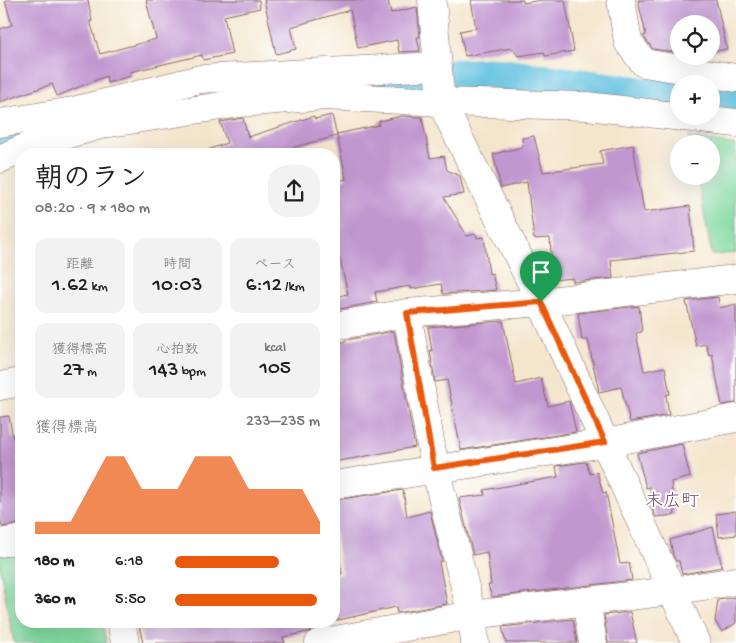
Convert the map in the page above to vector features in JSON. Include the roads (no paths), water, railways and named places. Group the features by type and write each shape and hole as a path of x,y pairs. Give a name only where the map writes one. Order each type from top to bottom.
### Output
{"street":[{"path":"432,0 441,102 541,302 696,643"},
{"path":"621,0 628,42 644,63 736,78"},
{"path":"0,123 73,111 200,79 437,66"},
{"path":"24,148 104,124 240,102 324,96 441,102 587,106 736,123"},
{"path":"0,159 15,152"},
{"path":"340,325 407,313 541,302 736,279"},
{"path":"407,313 434,468 472,615 475,643"},
{"path":"0,386 15,383"},
{"path":"340,484 605,442 736,418"},
{"path":"0,543 15,540"},
{"path":"319,643 472,615 672,591 736,581"},
{"path":"586,601 593,643"},
{"path":"122,628 125,643"}],"waterway":[{"path":"302,88 496,78 670,101"},
{"path":"720,106 736,107"},
{"path":"0,142 64,127"}],"district":[{"name":"末広町","path":"672,502"}]}
